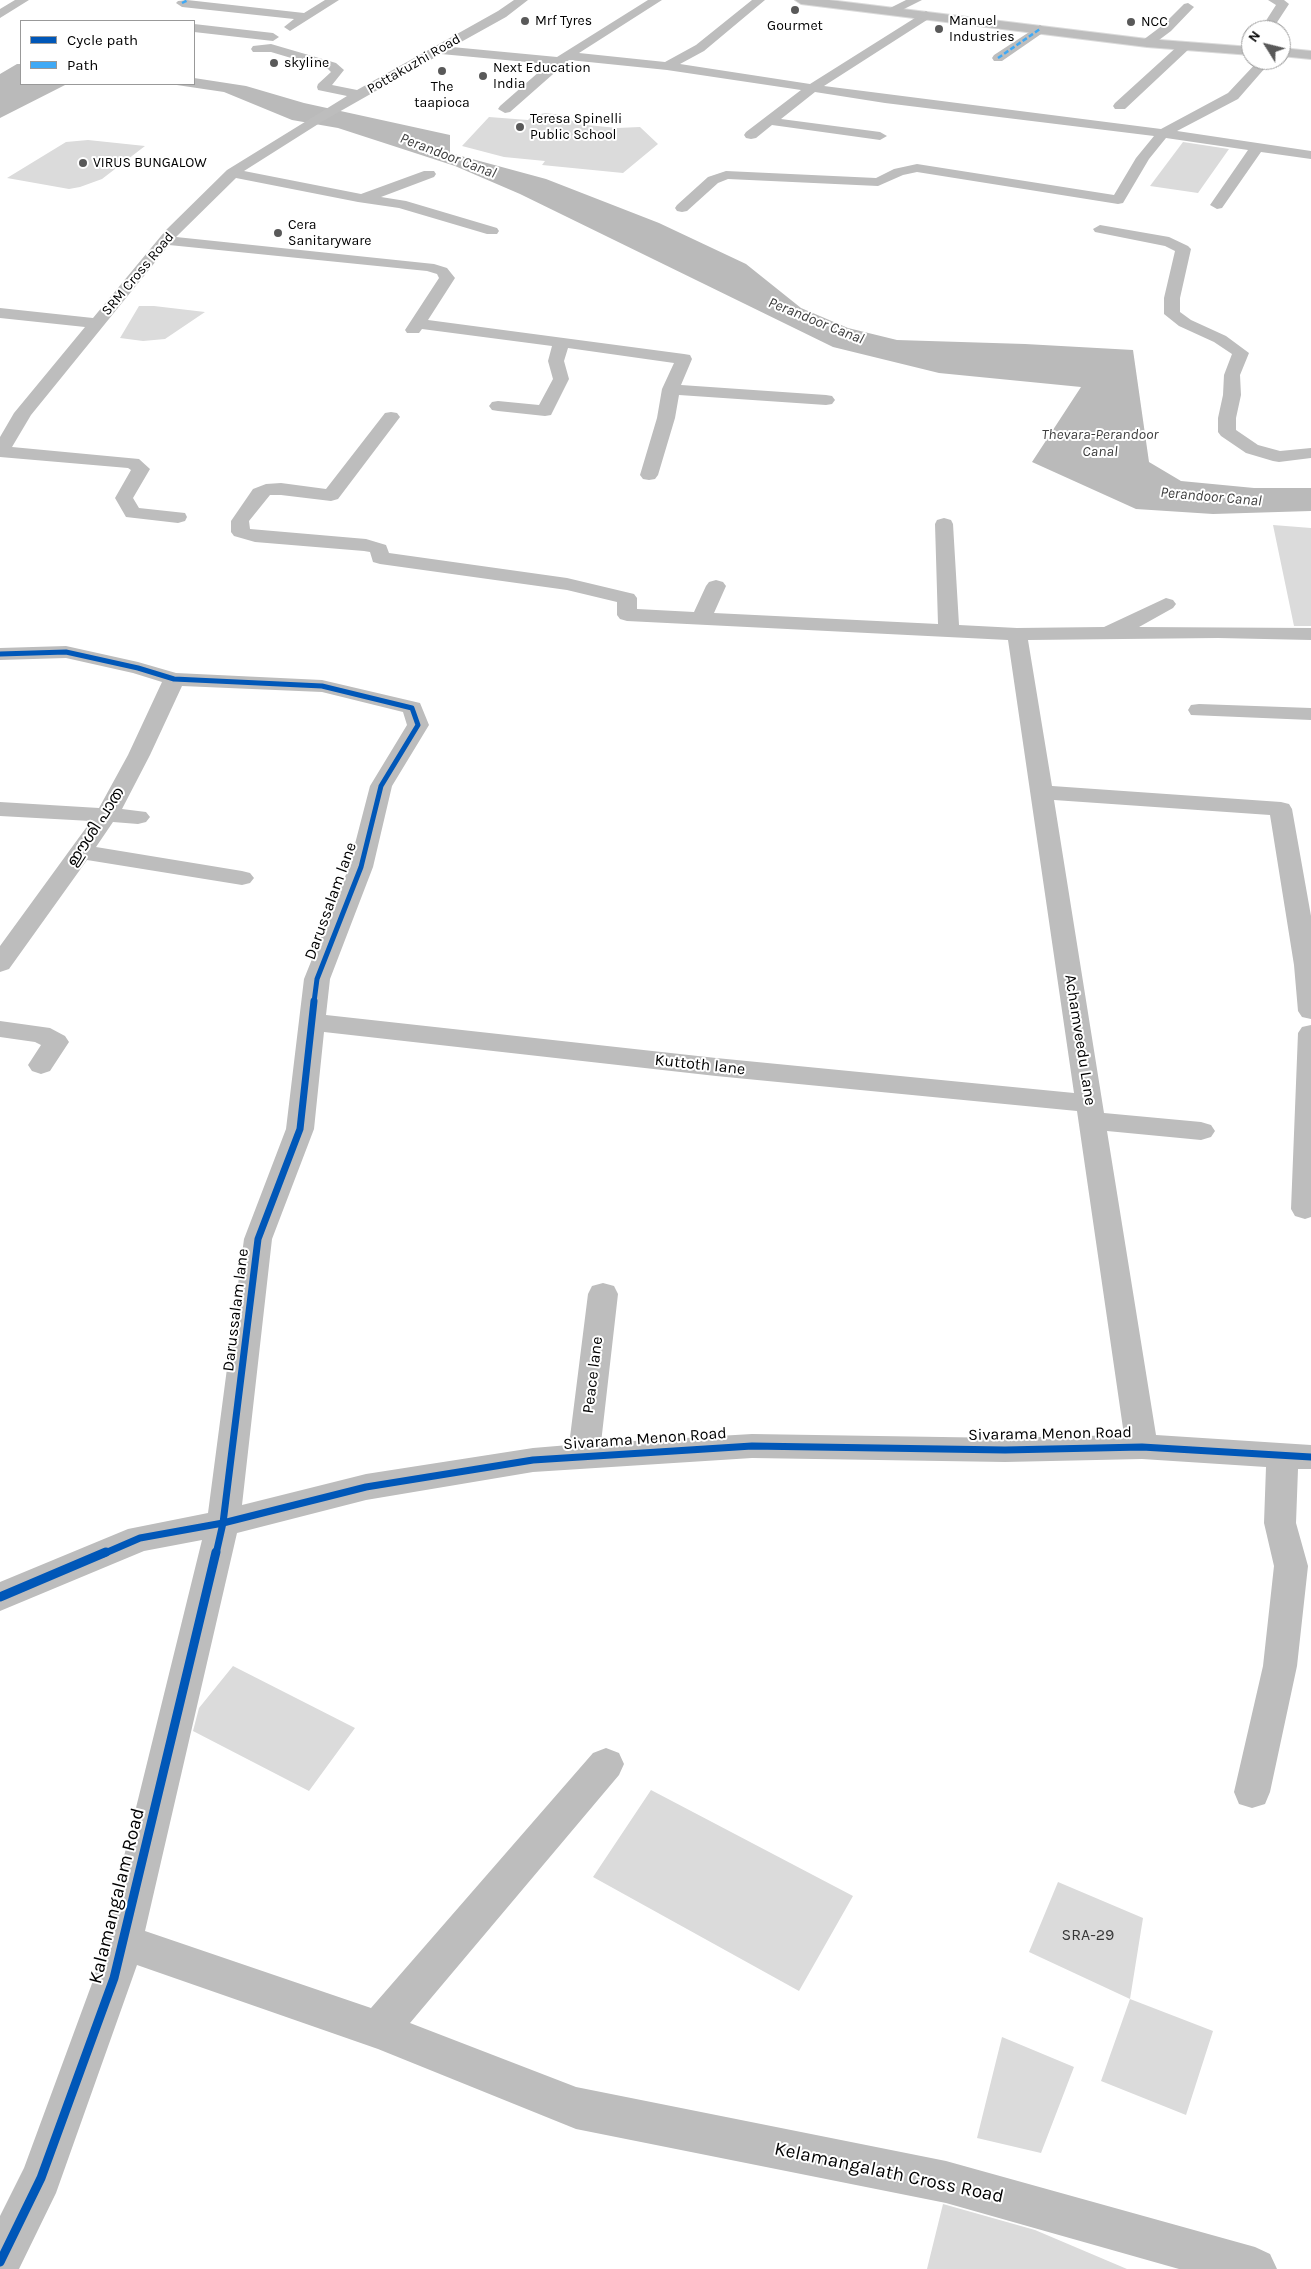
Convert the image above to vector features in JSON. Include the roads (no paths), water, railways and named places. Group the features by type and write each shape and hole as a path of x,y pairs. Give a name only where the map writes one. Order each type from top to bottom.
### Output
{"street":[{"path":"0,14 23,0"},
{"path":"188,0 182,3 306,17"},
{"path":"330,55 267,43 273,37 333,0"},
{"name":"Pottakuzhi Road","path":"305,126 502,14 522,0"},
{"path":"505,109 563,58 656,0"},
{"path":"667,66 700,48 759,0"},
{"path":"801,0 1147,43 1241,49"},
{"path":"892,10 916,0"},
{"path":"1273,20 1283,4 1274,0"},
{"path":"1147,43 1167,28 1188,7"},
{"path":"751,135 812,88 926,15"},
{"path":"195,28 273,37"},
{"path":"998,58 1040,29"},
{"path":"1120,106 1185,46"},
{"path":"257,49 271,48 332,66 338,70 337,73 323,88 360,95"},
{"path":"439,50 667,66 897,100 1163,133 1311,155"},
{"path":"1291,53 1311,55"},
{"path":"682,208 713,180 726,175 878,182 899,172 916,168 1118,200 1143,158 1163,133 1233,96 1257,70"},
{"path":"884,111 897,100"},
{"path":"769,121 880,136"},
{"path":"858,133 871,122"},
{"name":"SRM Cross Road","path":"0,451 16,412 97,323 165,240 232,173 305,126"},
{"path":"1217,206 1257,147"},
{"path":"232,173 358,198 402,204 492,231"},
{"path":"358,198 384,192 429,174"},
{"path":"1100,229 1169,242 1183,249 1172,298 1172,314 1184,323 1220,339 1241,353 1232,375 1232,395 1226,418 1227,432 1252,450 1279,457 1311,453"},
{"path":"165,240 429,268 442,271 447,278 415,326 562,342 684,359 671,388 666,418 649,475"},
{"path":"0,313 97,323"},
{"path":"498,406 545,411 561,379 556,361 562,342"},
{"path":"671,388 826,400"},
{"path":"391,417 331,495 281,489 266,490 260,493 240,521 241,532 256,536 366,545 379,549 380,558 567,584 627,598 627,615 1017,634 1311,634"},
{"path":"0,451 133,463 141,469 124,498 133,513 178,517"},
{"path":"944,524 949,631"},
{"path":"701,620 716,586"},
{"path":"1098,633 1127,625 1166,604"},
{"name":"Achamveedu Lane","path":"1017,634 1142,1447"},
{"name":"Darussalam lane","path":"0,654 66,652 138,668 174,679 322,686 412,708 418,725 381,786 361,866 317,980 300,1129 258,1239 223,1523"},
{"name":"ഈശി പാത","path":"0,964 107,815 139,755 174,679"},
{"path":"1199,710 1311,714"},
{"path":"1041,792 1281,809 1307,965 1311,1011"},
{"path":"0,810 138,817"},
{"path":"81,852 242,878"},
{"name":"Kuttoth lane","path":"312,1022 706,1066 1091,1112 1201,1131"},
{"path":"0,1029 41,1034 56,1042 41,1065"},
{"path":"1305,1209 1311,1033"},
{"name":"Peace lane","path":"583,1457 603,1294"},
{"name":"Sivarama Menon Road","path":"0,1597 140,1538 223,1523 366,1487 533,1460 752,1446 1005,1450 1142,1447 1297,1456"},
{"path":"1252,1792 1280,1666 1291,1566 1280,1523 1297,1456"},
{"name":"Kalamangalam Road","path":"0,2262 41,2178 114,1978 223,1523"},
{"path":"378,2030 606,1764"},
{"name":"Kelamangalath Cross Road","path":"123,1942 378,2030 576,2108 946,2182 1255,2269"}],"water":[{"path":"20,64 20,85 65,85 0,118 0,74"},
{"name":"Thevara-Perandoor Canal","path":"195,78 246,86 304,103 450,135 450,153 546,179 659,223 746,264 801,308 848,328 897,340 1133,350 1149,462 1181,481 1254,488 1311,488 1311,511 1213,514 1136,509 1032,462 1081,387 939,373 833,347 520,194 455,166 338,128 292,120 224,92 177,85 195,85"}],"place":[{"name":"Gourmet","path":"795,10"},
{"name":"Mrf Tyres","path":"525,21"},
{"name":"NCC","path":"1131,22"},
{"name":"Manuel Industries","path":"939,29"},
{"name":"skyline","path":"274,63"},
{"name":"The taapioca","path":"442,71"},
{"name":"Next Education India","path":"483,76"},
{"name":"Teresa Spinelli Public School","path":"520,127"},
{"name":"VIRUS BUNGALOW","path":"83,163"},
{"name":"Cera Sanitaryware","path":"278,233"}],"water label":[{"name":"Perandoor Canal","path":"448,156"},
{"name":"Perandoor Canal","path":"816,321"},
{"name":"Perandoor Canal","path":"1211,497"}]}
